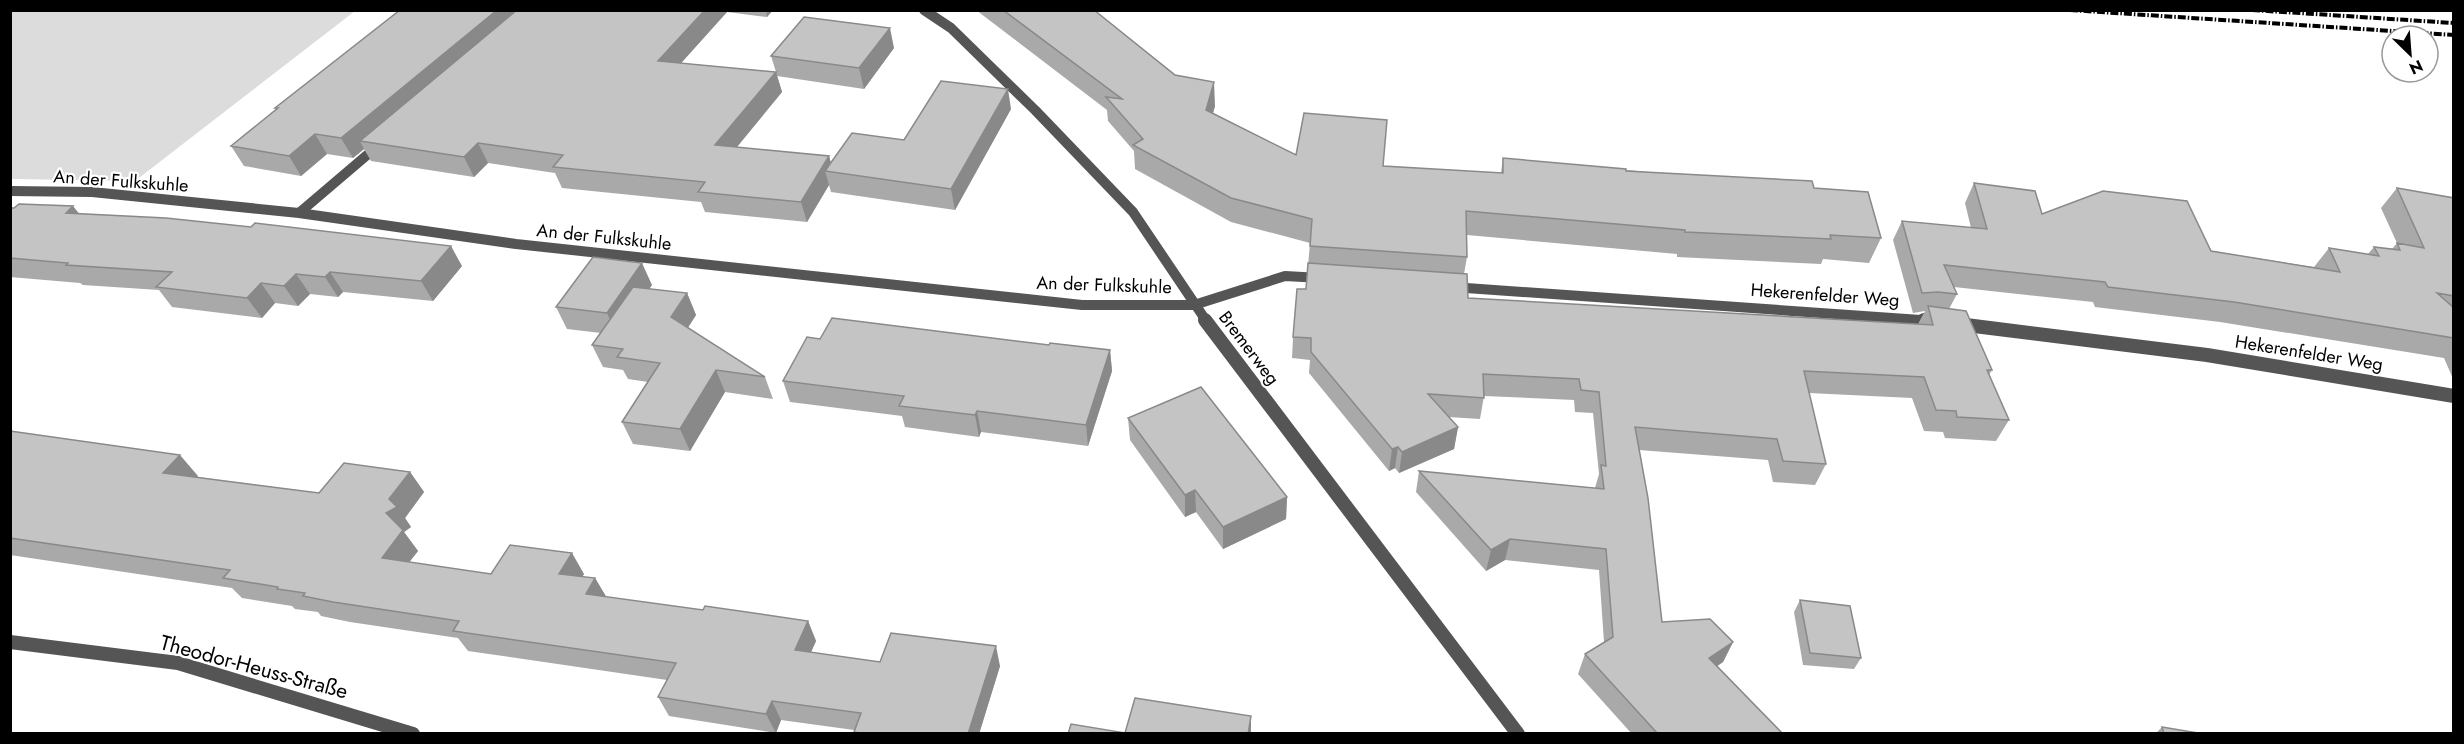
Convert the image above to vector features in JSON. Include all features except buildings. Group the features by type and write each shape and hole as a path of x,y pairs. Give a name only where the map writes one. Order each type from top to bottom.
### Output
{"street":[{"name":"Bremerweg","path":"924,10 951,28 1035,110 1133,212 1194,305 1518,734"},
{"path":"299,213 387,138"},
{"name":"An der Fulkskuhle","path":"10,191 92,192 299,213 516,244 1082,305 1194,305"},
{"path":"1194,305 1285,276 1332,279"},
{"name":"Hekerenfelder Weg","path":"1439,286 1916,319 2077,337 2372,380 2454,396"},
{"name":"Theodor-Heuss-Straße","path":"10,642 178,663 413,734"}],"shaded area":[{"path":"10,11 355,11 135,181 11,179"}],"railway":[{"path":"2070,10 2454,35"},
{"path":"2252,10 2454,23"}]}
